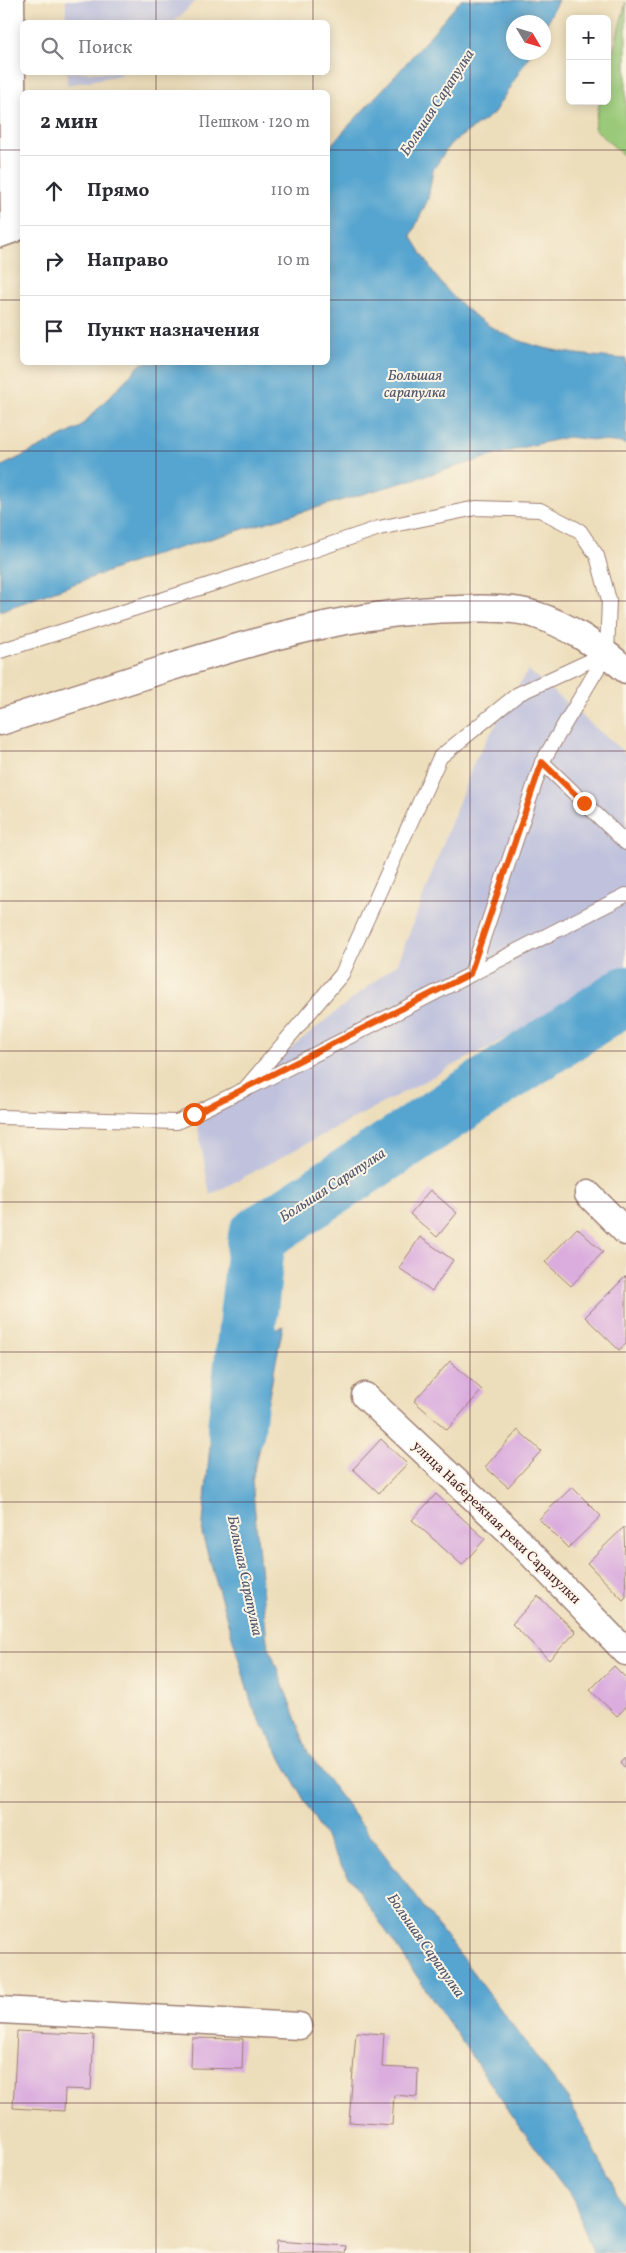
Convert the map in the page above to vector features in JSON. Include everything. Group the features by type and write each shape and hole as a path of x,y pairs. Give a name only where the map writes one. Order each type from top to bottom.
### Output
{"street":[{"path":"7,232 11,0"},
{"path":"0,722 245,644 314,627 375,616 432,609 482,608 532,613 572,630 606,653 626,670"},
{"path":"588,1194 626,1232"},
{"name":"улица Набережная реки Сарапулки","path":"365,1396 508,1531 626,1652"},
{"path":"0,2010 299,2026"}],"lane":[{"path":"0,651 222,581 379,528 476,508 540,510 580,531 597,556 609,600 606,653 542,762 470,974"},
{"path":"246,1089 342,974 440,757 518,694 606,653"},
{"path":"542,762 626,844"},
{"path":"0,1117 177,1122 246,1089 626,895"}],"shaded area":[{"path":"66,0 197,0 176,20 66,20"},
{"path":"67,75 120,75 67,85"},
{"path":"528,670 626,754 626,974 210,1195 197,1122 398,963 474,762"}],"green space":[{"path":"626,2 626,158 594,128 599,105 611,105 611,60"}],"water":[{"name":"Большая сарапулка","path":"461,0 558,0 551,15 506,15 506,60 527,60 493,114 450,144 433,170 428,199 411,236 447,290 466,309 486,324 529,344 551,350 626,359 626,445 568,437 520,448 145,558 0,611 0,467 79,428 140,365 330,365 330,146 396,75"},
{"path":"283,1326 252,1481 267,1641 308,1753 568,2099 626,2210 626,2253 593,2253 573,2198 521,2128 338,1861 253,1708 202,1534 213,1411 246,1347"}],"building":[{"path":"430,1190 457,1213 437,1237 410,1214"},
{"path":"577,1228 603,1252 571,1286 545,1262"},
{"path":"420,1237 453,1260 432,1291 399,1268"},
{"path":"626,1276 626,1344 619,1350 585,1317"},
{"path":"450,1361 482,1390 447,1430 414,1401"},
{"path":"518,1430 541,1451 508,1487 485,1467"},
{"path":"381,1439 407,1464 379,1493 353,1469"},
{"path":"572,1487 601,1516 568,1548 539,1519"},
{"path":"436,1494 485,1539 462,1565 412,1520"},
{"path":"624,1527 626,1597 623,1600 587,1563"},
{"path":"538,1596 576,1632 549,1660 512,1624"},
{"path":"614,1666 626,1678 626,1707 617,1716 590,1690"},
{"path":"626,1757 626,1768 621,1762"},
{"path":"17,2031 94,2035 91,2090 65,2089 64,2111 13,2108"},
{"path":"356,2032 384,2034 382,2067 418,2069 417,2097 394,2095 392,2125 349,2122"},
{"path":"192,2038 243,2039 242,2069 191,2068"},
{"path":"277,2241 346,2246 345,2253 276,2253"}],"waterway":[{"name":"Большая Сарапулка","path":"236,1429 257,1236 626,995"}],"route":[{"path":"194,1114 470,974 542,762 584,803"}]}
